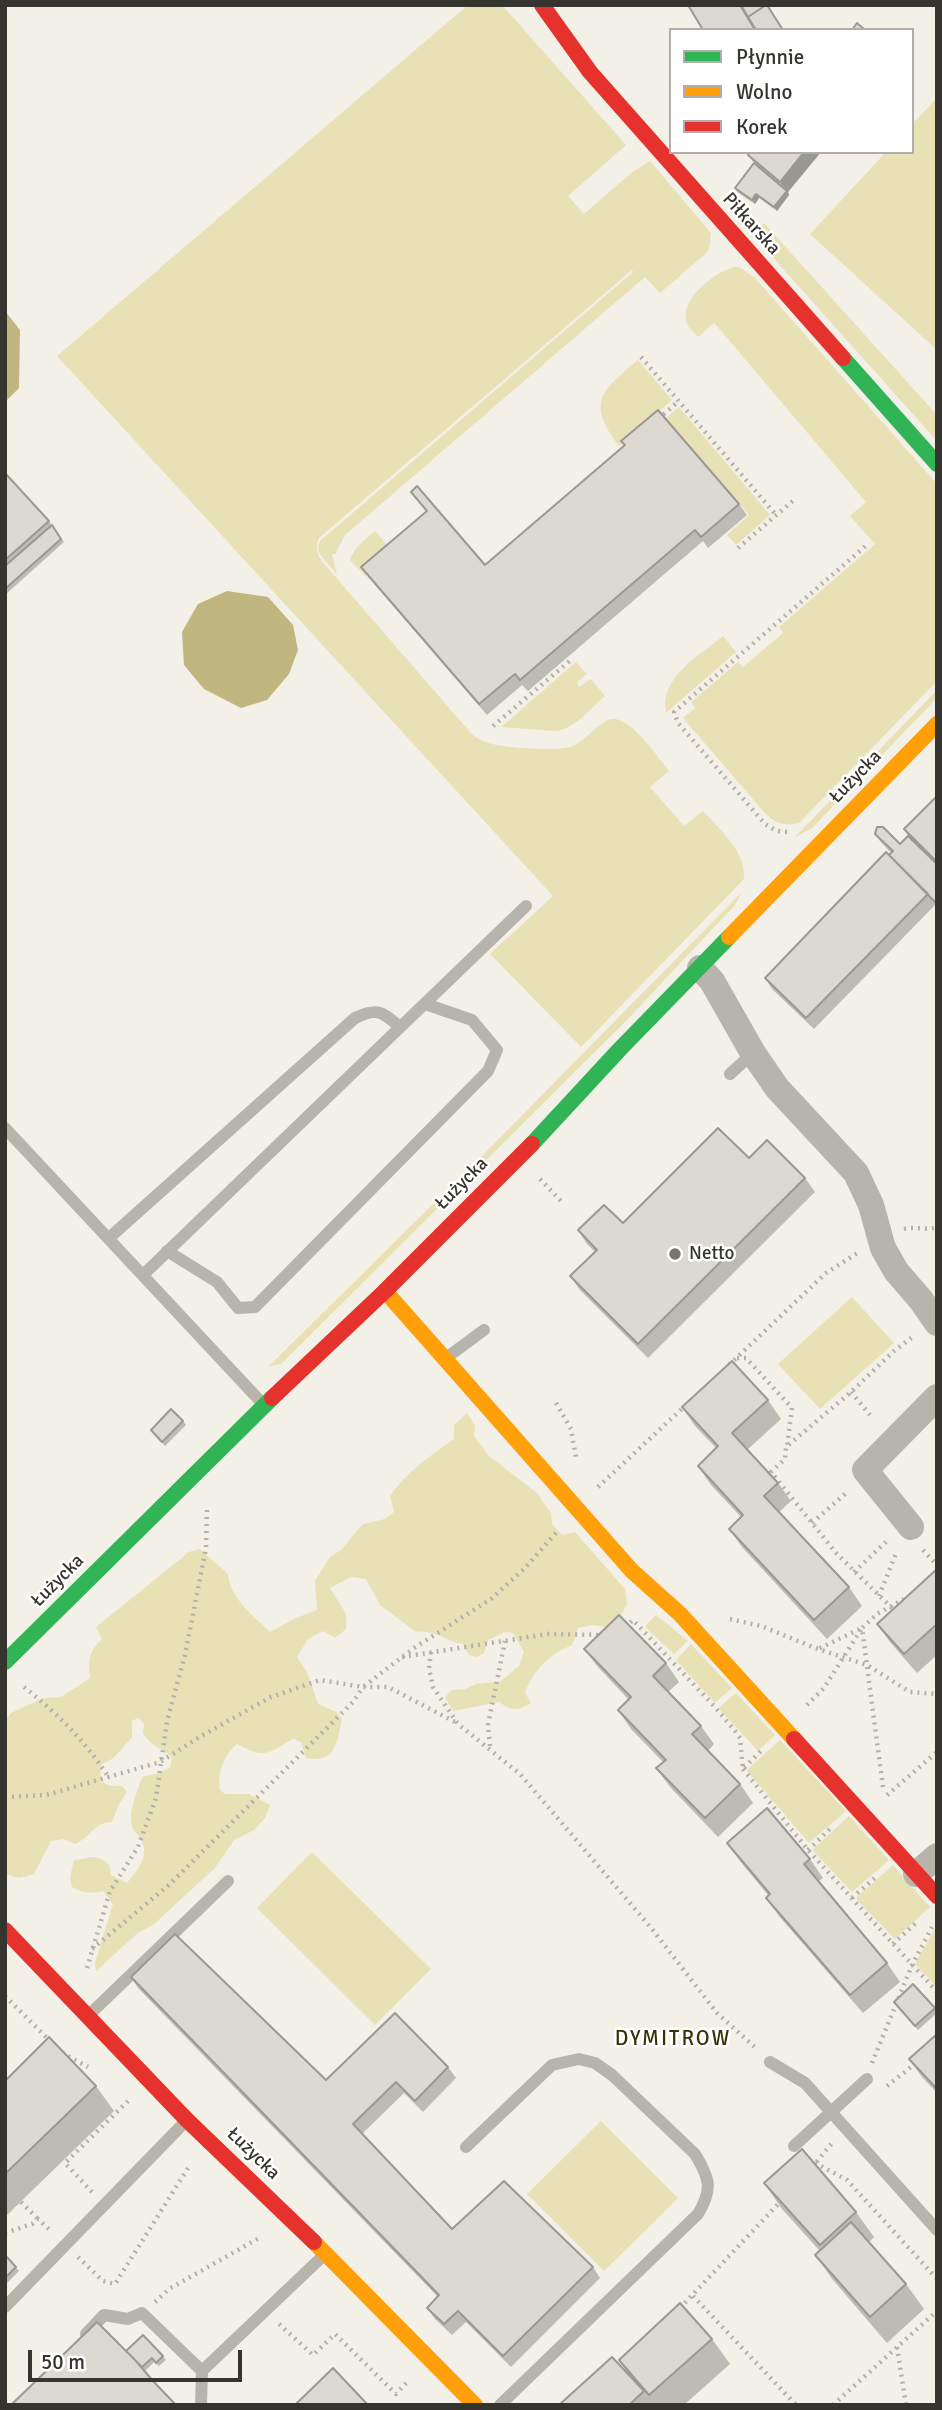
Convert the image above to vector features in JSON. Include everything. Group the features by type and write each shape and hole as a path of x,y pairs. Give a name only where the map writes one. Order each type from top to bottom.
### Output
{"street":[{"name":"Piłkarska","path":"542,5 590,72 735,245 937,464"},
{"name":"Łużycka","path":"5,1662 534,1142 937,724"},
{"path":"700,968 712,981 753,1054 777,1088 856,1173 896,1271 922,1300 929,1326"},
{"path":"384,1292 632,1571 680,1614 937,1896"},
{"path":"916,1538 865,1470 937,1397"},
{"path":"916,1874 937,1856"},
{"name":"Łużycka","path":"6,1931 187,2120 325,2253 475,2405"}],"lane":[{"path":"775,866 787,878"},
{"path":"143,1275 526,906"},
{"path":"167,1251 217,1282 237,1308 255,1307 488,1071 497,1050 472,1020 425,1004"},
{"path":"108,1238 355,1017 371,1010 384,1014 400,1027"},
{"path":"730,1074 753,1054"},
{"path":"5,1129 265,1406"},
{"path":"445,1358 484,1330"},
{"path":"88,2015 229,1881"},
{"path":"466,2147 552,2065 579,2059 595,2063 612,2075 695,2154 704,2169 708,2186 707,2199 698,2214 500,2405"},
{"path":"770,2062 805,2083 937,2230"},
{"path":"794,2146 865,2076"},
{"path":"5,2307 187,2120"},
{"path":"201,2405 202,2371 267,2312 325,2253"},
{"path":"77,2344 104,2315 128,2319 142,2314 202,2371"}],"path":[{"path":"641,357 776,515"},
{"path":"650,425 679,401"},
{"path":"738,548 795,499"},
{"path":"793,832 777,831 765,824 678,723 674,712 868,544"},
{"path":"493,726 572,659"},
{"path":"537,1175 561,1201"},
{"path":"727,1367 826,1273 898,1230 937,1227"},
{"path":"786,1447 894,1351 929,1326"},
{"path":"737,1358 746,1358 792,1408 785,1459 771,1472 854,1572 892,1608"},
{"path":"851,1392 870,1415"},
{"path":"556,1403 570,1429 577,1468"},
{"path":"92,1949 169,1885 352,1702 363,1687 401,1657 491,1599 524,1569 577,1508 688,1404"},
{"path":"812,1523 846,1493"},
{"path":"87,1970 110,1891 138,1847 156,1798 167,1720 184,1656 206,1548 206,1508 211,1500"},
{"path":"916,1538 937,1565"},
{"path":"854,1572 888,1540"},
{"path":"879,1596 897,1550"},
{"path":"905,1599 877,1614 862,1628 884,1798 937,1752"},
{"path":"727,1618 761,1626 867,1665 910,1692 937,1694"},
{"path":"401,1657 548,1634 614,1636"},
{"path":"490,1747 488,1725 505,1641"},
{"path":"431,1652 429,1668 433,1687 458,1724"},
{"path":"5,1797 46,1795 160,1762 202,1735 271,1698 320,1681 363,1687 388,1687 458,1724 490,1747 520,1774 652,1929 717,2013 770,2062"},
{"path":"24,1687 84,1741 108,1776"},
{"path":"743,1769 808,1850 937,1992"},
{"path":"865,2076 912,1965 937,1917"},
{"path":"893,1944 919,1920"},
{"path":"5,1996 60,2051 91,2069"},
{"path":"882,2090 922,2059"},
{"path":"104,2206 65,2163 135,2095 144,2074"},
{"path":"117,2095 124,2105"},
{"path":"830,2112 834,2141"},
{"path":"808,2172 845,2128"},
{"path":"127,2263 196,2155"},
{"path":"816,2163 847,2180 937,2280"},
{"path":"673,2315 693,2297 784,2197"},
{"path":"20,2202 38,2219"},
{"path":"142,2314 169,2289 268,2232"},
{"path":"693,2297 796,2405"},
{"path":"833,2405 937,2311"},
{"path":"267,2312 313,2355 335,2334 396,2394 430,2359"},
{"path":"897,2346 906,2405"}],"shaded area":[{"path":"468,5 502,5 626,145 568,196 584,214 631,173 650,161 711,233 709,249 704,255 660,293 645,277 345,535 335,554 332,554 337,575 319,553 320,541 633,272 632,270 319,538 317,544 318,554 326,566 477,738 514,747 566,748 578,743 606,721 616,719 623,722 645,741 669,771 650,787 684,826 703,811 724,833 741,859 744,879 581,1047 490,954 553,896 57,356"},
{"path":"937,98 937,350 810,234 884,154 914,154 914,122"},
{"path":"764,223 937,415 937,441 751,233"},
{"path":"739,267 755,278 937,484 937,681 799,823 794,824 777,822 765,813 683,718 695,708 691,702 738,662 743,667 783,633 779,627 875,544 850,516 866,502 728,339 714,323 698,337 687,324 688,306 700,288 717,275"},
{"path":"5,311 20,330 19,388 5,402"},
{"path":"638,360 672,400 619,446 603,418 602,398 615,380"},
{"path":"679,407 770,515 736,545 727,535 749,515 666,418"},
{"path":"375,531 393,552 365,576 350,560 357,547"},
{"path":"227,591 268,597 293,625 298,650 289,674 267,700 241,708 204,689 184,665 182,632 198,604"},
{"path":"723,636 736,652 666,713 665,700 675,678 683,668"},
{"path":"576,662 587,674 577,682 579,687 591,679 605,696 582,718 569,727 555,731 501,727"},
{"path":"937,690 937,698 812,828 794,838"},
{"path":"742,892 735,905 625,1022 281,1364 268,1367 490,1148"},
{"path":"852,1297 894,1343 820,1409 778,1364"},
{"path":"467,1413 475,1426 474,1436 489,1456 537,1493 551,1513 552,1524 562,1535 575,1532 625,1589 627,1605 619,1617 607,1627 592,1625 578,1628 572,1645 556,1653 533,1677 525,1693 531,1703 515,1709 499,1702 453,1711 445,1697 452,1690 501,1681 519,1666 524,1652 513,1633 505,1632 488,1640 484,1653 477,1657 469,1655 463,1644 429,1632 416,1632 380,1605 366,1579 351,1577 330,1588 346,1614 346,1629 335,1638 323,1631 308,1639 297,1657 307,1672 318,1704 336,1712 342,1719 333,1749 324,1758 316,1759 306,1758 301,1742 293,1739 266,1753 254,1752 237,1744 222,1765 220,1790 225,1794 249,1794 270,1805 265,1818 254,1830 234,1840 215,1868 153,1925 139,1932 96,1971 95,1963 113,1904 103,1891 87,1892 72,1887 70,1877 74,1860 99,1858 109,1864 111,1875 127,1883 139,1868 144,1852 141,1839 131,1820 142,1777 170,1767 172,1758 147,1738 143,1733 144,1724 138,1718 132,1721 132,1738 115,1756 102,1764 102,1780 107,1784 122,1786 127,1792 112,1822 96,1827 75,1844 63,1839 51,1841 34,1874 19,1878 5,1874 5,1721 11,1713 43,1698 61,1697 90,1678 90,1656 102,1639 96,1627 189,1552 200,1549 228,1574 238,1599 270,1632 317,1610 315,1581 330,1557 341,1550 363,1524 385,1519 394,1512 390,1496 396,1487 419,1465 454,1439 454,1425"},
{"path":"656,1615 688,1641 674,1654 646,1628"},
{"path":"691,1644 732,1688 716,1702 676,1660"},
{"path":"736,1693 775,1735 758,1751 720,1710"},
{"path":"780,1740 846,1811 809,1843 747,1771"},
{"path":"849,1816 889,1860 852,1892 813,1849"},
{"path":"312,1852 431,1969 375,2025 257,1908"},
{"path":"893,1865 930,1907 895,1939 857,1900 857,1897"},
{"path":"937,1925 937,1987 915,1964"},
{"path":"601,2121 678,2198 604,2271 527,2194"}],"building":[{"path":"688,5 740,5 754,28 702,28"},
{"path":"741,5 766,5 748,17"},
{"path":"767,5 782,28 755,28 748,17"},
{"path":"749,154 802,154 780,182"},
{"path":"754,163 787,191 774,207 756,194 752,200 735,188"},
{"path":"658,410 739,504 701,537 695,530 520,680 515,674 479,704 361,567 427,511 411,492 417,486 485,565 625,445 621,441"},
{"path":"5,473 49,521 5,560"},
{"path":"52,525 61,539 5,589 5,566"},
{"path":"937,796 937,862 904,829"},
{"path":"877,827 883,827 900,844 908,836 937,864 937,904 889,855 893,851 875,834"},
{"path":"886,852 928,894 806,1018 765,978"},
{"name":"Netto","path":"718,1128 749,1158 767,1140 805,1178 638,1344 570,1276 597,1250 578,1230 604,1205 623,1223"},
{"path":"732,1361 768,1400 732,1433 778,1483 764,1496 849,1587 814,1620 729,1529 743,1515 698,1466 718,1446 682,1407"},
{"path":"171,1409 183,1421 162,1442 151,1430"},
{"path":"937,1569 937,1624 904,1654 877,1624"},
{"path":"619,1615 666,1663 653,1676 701,1726 692,1734 740,1784 705,1818 656,1768 666,1760 618,1710 631,1697 584,1649"},
{"path":"767,1808 810,1859 804,1864 887,1963 850,1995 766,1898 770,1894 727,1843"},
{"path":"175,1934 326,2080 395,2013 448,2067 415,2101 396,2082 353,2124 452,2229 504,2181 593,2267 503,2356 458,2311 444,2324 427,2308 439,2295 131,1977"},
{"path":"913,1984 935,2008 915,2026 894,2002"},
{"path":"937,2034 937,2089 909,2059"},
{"path":"49,2037 96,2086 5,2174 5,2081"},
{"path":"802,2149 856,2212 820,2245 764,2183"},
{"path":"851,2222 906,2284 870,2317 815,2255"},
{"path":"5,2255 16,2267 5,2278"},
{"path":"680,2303 712,2339 649,2395 619,2360"},
{"path":"97,2322 176,2405 11,2405"},
{"path":"143,2335 163,2356 156,2363 152,2358 142,2367 126,2351"},
{"path":"612,2357 644,2391 629,2405 559,2405"},
{"path":"333,2368 368,2405 295,2405"}],"traffic: fast":[{"path":"843,358 937,464"},
{"path":"532,1144 729,937"},
{"path":"5,1662 272,1398"}],"traffic: slow":[{"path":"729,937 937,724"},
{"path":"385,1291 632,1571 680,1614 794,1739"},
{"path":"314,2242 475,2405"}],"traffic: jam":[{"path":"542,5 590,72 843,358"},
{"path":"272,1398 385,1291 532,1144"},
{"path":"794,1739 937,1896"},
{"path":"5,1930 187,2120 314,2242"}],"place":[{"name":"Netto","path":"675,1254"}],"district":[{"name":"DYMITROW","path":"673,2039"}]}
